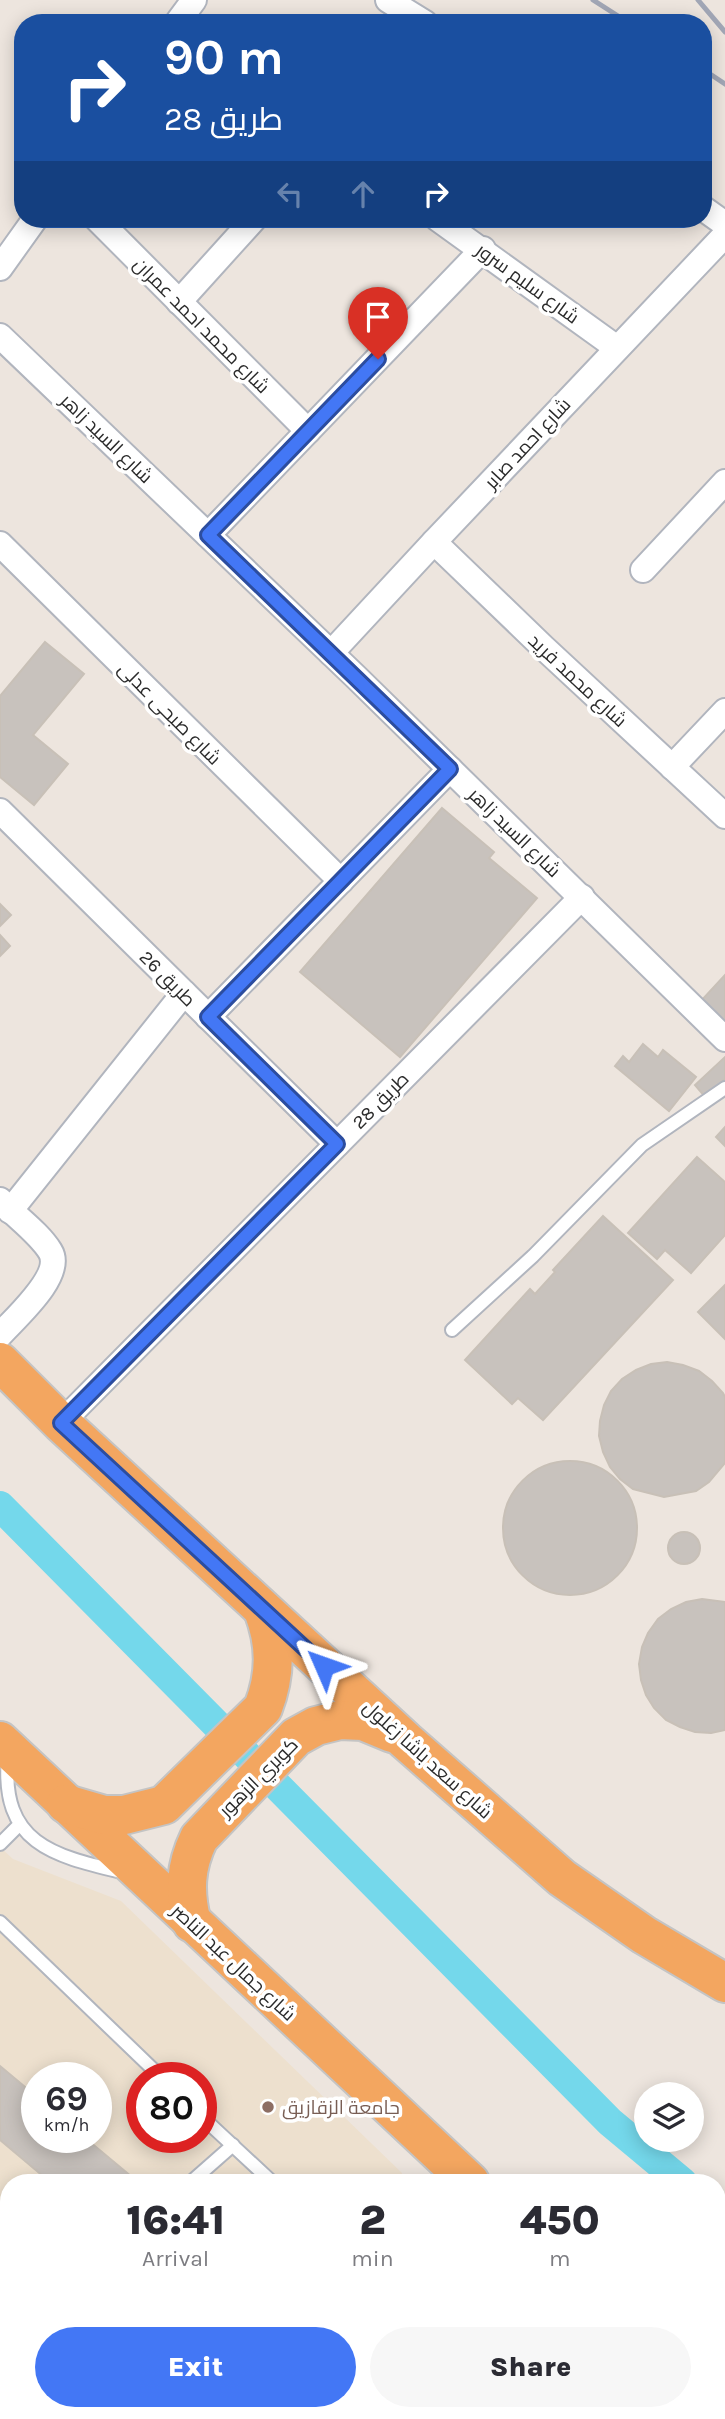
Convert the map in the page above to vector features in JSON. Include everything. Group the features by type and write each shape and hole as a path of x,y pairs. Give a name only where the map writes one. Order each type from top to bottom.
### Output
{"highway":[{"name":"شارع سعد باشا زغلول","path":"0,1362 61,1423 263,1610 406,1741 562,1878 644,1936 725,1983"},
{"path":"64,1804 104,1815 124,1815 164,1805 263,1708 274,1670 272,1639 263,1610"},
{"name":"كوبري الزهور","path":"192,1923 186,1888 189,1862 198,1838 296,1737 316,1726 340,1720 363,1721 386,1728 406,1741"},
{"name":"شارع جمال عبد الناصر","path":"5,1746 452,2173"}],"street":[{"path":"388,0 411,14"},
{"path":"0,268 28,228"},
{"name":"شارع محمد احمد عمران","path":"106,228 308,431"},
{"path":"179,302 246,228"},
{"name":"شارع سليم سرور","path":"452,228 617,348"},
{"name":"شارع احمد صابر","path":"331,653 725,235"},
{"path":"208,535 483,249"},
{"name":"شارع السيد زاهر","path":"0,336 331,653 725,1039"},
{"path":"643,570 725,482"},
{"name":"شارع محمد فريد","path":"433,542 725,816"},
{"name":"شارع صبحى عدلى","path":"0,544 341,881"},
{"path":"672,767 725,711"},
{"path":"208,1017 450,769"},
{"name":"طريق 26","path":"0,811 337,1144"},
{"name":"طريق 28","path":"61,1423 582,897"},
{"path":"0,1335 48,1282 54,1266 49,1249 5,1205 184,993"}],"lane":[{"path":"452,1330 533,1256 642,1144 725,1088"},
{"path":"5,1746 4,1792 17,1827 38,1845 57,1854 144,1878"},
{"path":"0,1844 17,1827"},
{"path":"0,1922 145,2062"},
{"path":"217,2130 264,2174"},
{"path":"200,2174 233,2145"}],"shaded area":[{"name":"جامعة الزقازيق","path":"0,1847 13,1859 121,1901 402,2174 0,2174"}],"building":[{"path":"45,642 84,674 33,735 68,764 34,805 0,777 0,696"},
{"path":"442,808 494,852 489,858 537,898 400,1057 300,972"},
{"path":"0,904 11,915 0,926"},
{"path":"0,935 10,946 0,956"},
{"path":"725,975 725,1031 700,1002"},
{"path":"643,1044 658,1057 663,1050 696,1077 669,1111 615,1066 623,1056 629,1062"},
{"path":"725,1057 725,1079 706,1098 695,1085"},
{"path":"725,1127 725,1146 716,1137"},
{"path":"697,1157 725,1182 725,1235 691,1273 665,1250 657,1259 628,1233"},
{"path":"603,1216 673,1280 543,1420 518,1398 512,1404 465,1360 530,1289 535,1294 555,1272 553,1270"},
{"path":"725,1285 725,1339 698,1312"},
{"path":"667,1362 699,1371 723,1393 725,1463 709,1482 696,1491 664,1497 633,1489 620,1479 610,1467 599,1436 604,1405 611,1391 622,1379 651,1364"},
{"path":"570,1461 596,1466 618,1480 632,1502 637,1528 632,1554 618,1576 596,1590 570,1595 544,1590 522,1576 508,1554 503,1528 508,1502 522,1480 544,1466"},
{"path":"684,1532 695,1537 700,1548 695,1559 684,1564 673,1559 668,1548 673,1537"},
{"path":"702,1599 725,1602 725,1730 711,1733 695,1732 666,1720 646,1695 639,1664 642,1647 658,1619 686,1602"},
{"path":"0,2066 21,2084 21,2153 103,2153 128,2174 40,2174 0,2140"}],"waterway":[{"path":"0,1506 610,2122 672,2174"}],"railway":[{"path":"593,0 615,14"},
{"path":"698,0 710,14"},
{"path":"712,17 725,32"},
{"path":"712,75 725,84"}],"place":[{"name":"جامعة الزقازيق","path":"268,2107"}],"route":[{"path":"324,1666 61,1423 337,1144 208,1017 450,769 208,535 378,359"}]}
